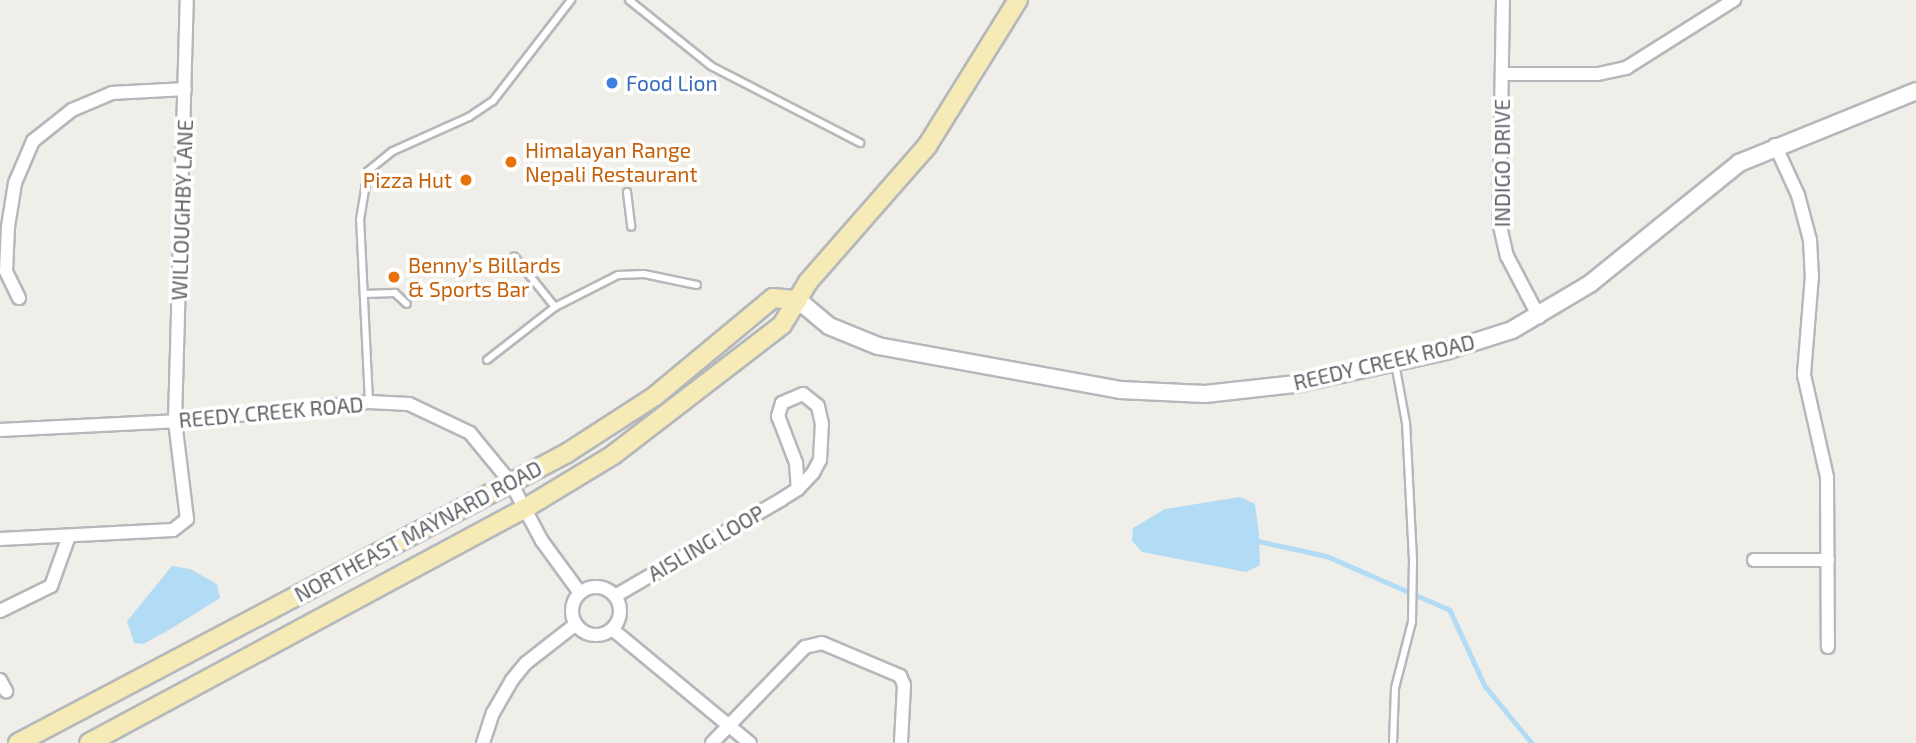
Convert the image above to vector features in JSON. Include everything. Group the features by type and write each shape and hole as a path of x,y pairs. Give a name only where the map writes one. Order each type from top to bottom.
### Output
{"main road":[{"name":"NORTHEAST MAYNARD ROAD","path":"89,743 524,509 674,411 782,326 808,282 928,146 1018,0"},
{"name":"NORTHEAST MAYNARD ROAD","path":"18,743 567,453 655,396 773,298 798,300"}],"street":[{"name":"WILLOUGHBY LANE","path":"69,536 173,530 182,525 188,509 180,484 175,421 187,0"},
{"name":"INDIGO DRIVE","path":"1503,0 1499,222 1507,256 1539,317"},
{"path":"1502,74 1612,72 1650,57 1734,0"},
{"path":"19,298 6,271 7,237 15,183 33,141 57,119 102,96 129,89 185,89"},
{"name":"REEDY CREEK ROAD","path":"798,300 830,326 878,346 1120,390 1234,392 1297,384 1476,342 1539,317 1591,284 1711,181 1774,145 1916,91"},
{"path":"1774,145 1798,195 1810,240 1812,275 1804,375 1827,477 1828,648"},
{"name":"AISLING LOOP","path":"615,596 798,489 820,460 818,406 803,394 782,403 778,416 796,463 798,489"},
{"name":"REEDY CREEK ROAD","path":"0,430 175,421 369,402 409,404 435,412 470,433 511,482 524,509 580,593"},
{"path":"0,538 69,536 51,586 0,611"},
{"path":"1754,560 1828,560"},
{"path":"602,588 615,596 620,610 612,629 597,635 576,624 572,611 580,593 602,588"},
{"path":"482,743 493,713 512,680 526,663 576,624"},
{"path":"612,629 750,743"},
{"path":"712,743 728,723 805,647 822,643 900,676 904,685 901,743"}],"lane":[{"path":"369,402 360,220 368,172 393,151 469,117 493,101 571,0"},
{"path":"629,0 711,66 860,143"},
{"path":"627,192 631,227"},
{"path":"513,256 555,307"},
{"path":"487,360 555,307 618,275 644,274 697,285"},
{"path":"364,294 395,293 407,304"},
{"path":"1393,743 1392,714 1412,622 1413,561 1406,423 1395,362"}],"water":[{"path":"1240,497 1255,504 1259,534 1260,565 1246,572 1142,552 1132,541 1133,528 1165,509"},
{"path":"172,566 190,569 217,584 220,598 143,644 134,643 127,621"}],"waterway":[{"path":"1254,540 1327,556 1450,610 1485,686 1532,743"}],"place":[{"name":"Food Lion","path":"612,83"},
{"name":"Himalayan Range Nepali Restaurant","path":"511,162"},
{"name":"Pizza Hut","path":"466,180"},
{"name":"Benny's Billards & Sports Bar","path":"394,277"}]}
